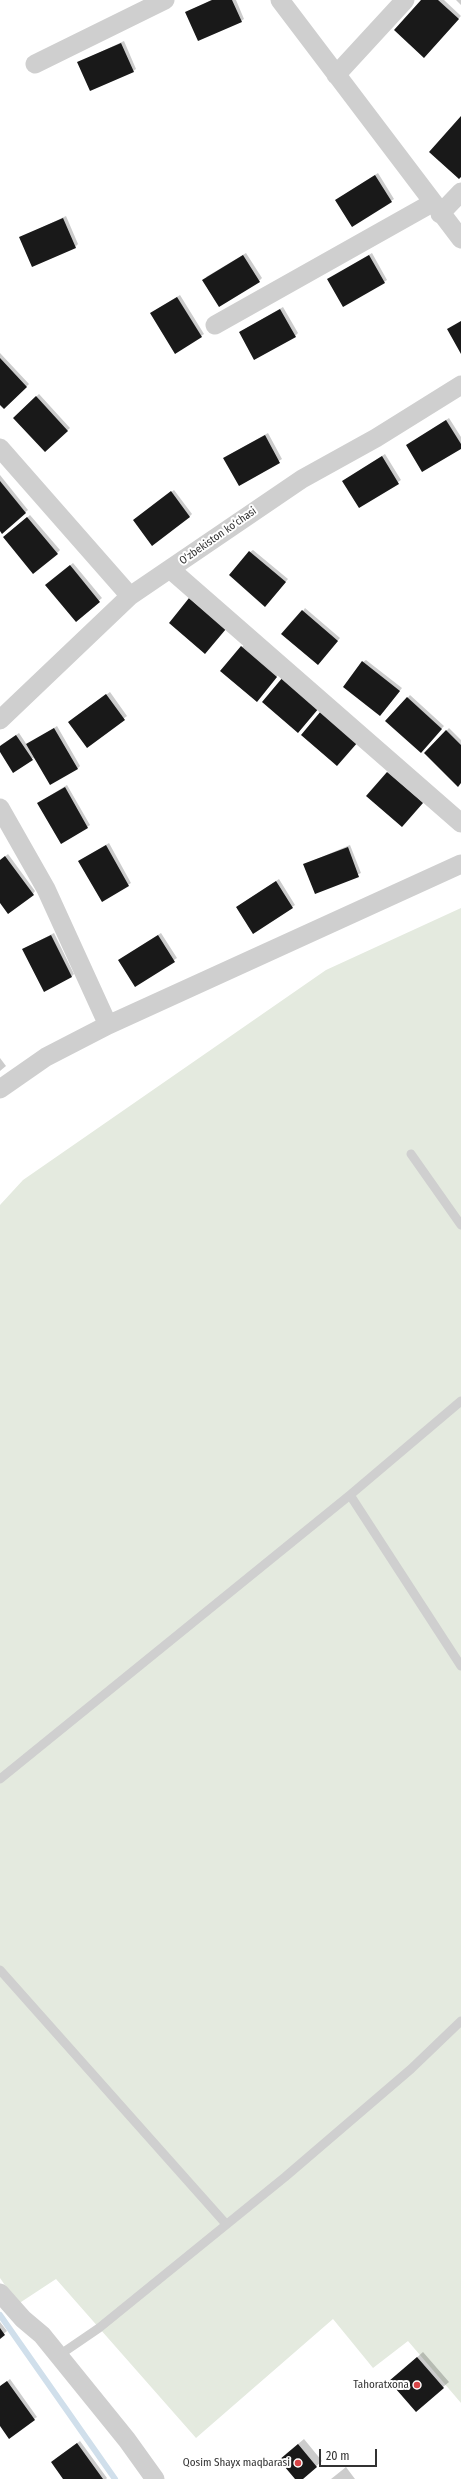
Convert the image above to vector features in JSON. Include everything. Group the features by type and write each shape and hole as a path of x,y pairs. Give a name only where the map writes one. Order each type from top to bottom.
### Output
{"street":[{"path":"35,64 165,0"},
{"path":"280,0 436,209 461,239"},
{"path":"336,75 405,0"},
{"path":"215,325 436,209 461,192"},
{"name":"O‘zbekiston ko‘chasi","path":"0,720 130,596 302,479 376,438 461,385"},
{"path":"0,448 130,596"},
{"path":"170,569 461,823"},
{"path":"0,808 46,889 108,1025"},
{"path":"0,1089 46,1057 108,1025 461,864"},
{"path":"0,2293 58,2356 127,2440 155,2479"}],"lane":[{"path":"411,1154 461,1225"},
{"path":"0,1779 350,1495 461,1401"},
{"path":"350,1495 461,1666"},
{"path":"0,1970 226,2224"},
{"path":"58,2356 99,2328 226,2224 411,2069 461,2021"}],"shaded area":[{"path":"461,908 461,2403 408,2341 373,2368 333,2319 196,2438 56,2279 18,2304 0,2278 0,1205 23,1180 326,970"}],"building":[{"path":"212,0 232,0 242,22 198,41 185,12"},
{"path":"421,0 438,0 459,19 424,58 394,30"},
{"path":"121,43 134,72 90,91 77,62"},
{"path":"461,116 461,177 459,179 429,152"},
{"path":"375,175 392,202 352,227 335,200"},
{"path":"63,218 76,248 32,267 19,237"},
{"path":"243,255 260,282 219,307 202,280"},
{"path":"369,255 385,283 343,307 327,279"},
{"path":"177,297 202,337 175,354 150,313"},
{"path":"280,309 296,337 254,360 239,332"},
{"path":"461,321 461,354 447,329"},
{"path":"0,358 27,387 4,409 0,405"},
{"path":"36,396 68,431 45,452 13,418"},
{"path":"446,420 461,444 461,449 422,472 406,445"},
{"path":"265,435 280,463 239,486 223,458"},
{"path":"382,456 399,484 359,508 342,481"},
{"path":"0,481 26,513 2,534 0,531"},
{"path":"171,491 190,517 152,546 133,520"},
{"path":"27,517 58,554 33,574 3,537"},
{"path":"249,551 286,582 265,607 229,575"},
{"path":"70,565 100,602 76,622 45,585"},
{"path":"189,598 226,629 205,654 169,623"},
{"path":"302,610 338,641 318,665 281,634"},
{"path":"241,646 277,677 257,702 220,671"},
{"path":"362,661 400,691 380,716 343,687"},
{"path":"283,677 319,708 298,733 262,702"},
{"path":"106,694 125,720 87,748 68,722"},
{"path":"407,697 442,729 421,753 385,721"},
{"path":"321,711 358,742 337,766 301,735"},
{"path":"54,728 78,769 50,785 26,744"},
{"path":"446,730 461,745 461,783 458,787 424,753"},
{"path":"16,735 33,760 13,773 0,752 0,746"},
{"path":"387,772 423,803 402,827 366,796"},
{"path":"65,787 88,828 61,844 37,803"},
{"path":"106,845 129,886 102,902 78,861"},
{"path":"348,847 359,877 315,894 303,864"},
{"path":"5,856 34,895 8,914 0,903 0,860"},
{"path":"276,881 293,908 253,934 236,907"},
{"path":"51,935 72,977 44,992 22,949"},
{"path":"158,935 175,962 135,987 118,960"},
{"path":"0,2328 5,2335 0,2339"},
{"name":"Tahoratxona","path":"417,2357 444,2388 416,2412 389,2381"},
{"path":"7,2381 35,2420 9,2439 0,2426 0,2386"},
{"path":"77,2443 103,2479 63,2479 51,2462"},
{"name":"Qosim Shayx maqbarasi","path":"298,2444 317,2467 303,2479 295,2479 279,2460"}],"waterway":[{"path":"0,2315 115,2479"}],"place":[{"name":"Tahoratxona","path":"417,2385"},
{"name":"Qosim Shayx maqbarasi","path":"298,2463"}]}
